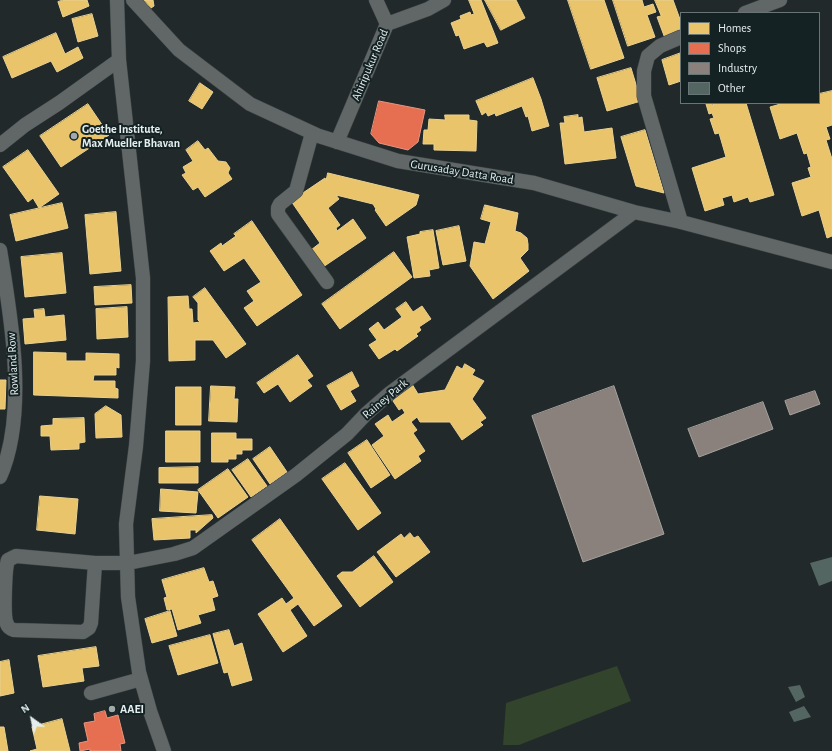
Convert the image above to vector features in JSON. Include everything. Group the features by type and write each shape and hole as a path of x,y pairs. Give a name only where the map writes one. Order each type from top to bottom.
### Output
{"street":[{"path":"117,0 118,60 143,278 143,361 136,446 126,524 128,597 133,638 141,679 164,751"},
{"name":"Gurusaday Datta Road","path":"133,0 179,50 250,104 312,133 398,161 534,184 634,212 681,222 832,262"},
{"path":"376,0 387,24"},
{"name":"Ahiripukur Road","path":"337,142 387,24 444,0"},
{"path":"748,12 780,0"},
{"path":"680,37 660,46 648,56 644,71 644,96 681,222"},
{"path":"0,145 24,125 59,103 118,60"},
{"path":"312,133 296,191 280,204 278,214 327,282"},
{"name":"Rainey Park","path":"95,563 91,623 87,630 84,632 14,630 10,629 7,625 5,619 5,608 8,560 16,556 95,563 128,563 184,552 193,548 296,475 347,434 366,414 390,393 634,212"},
{"name":"Rowland Row","path":"0,250 8,297 15,369 14,423 0,477"},
{"path":"91,693 141,679"}],"green space":[{"path":"617,666 631,701 519,745 503,745 506,703"}],"building: Homes":[{"path":"63,0 87,0 89,6 63,17 58,2"},
{"path":"144,0 153,0 154,6 151,8"},
{"path":"469,0 481,0 498,43 487,47 484,42 464,49 459,35 456,36 451,23 461,19 460,16 470,12 471,15 474,14"},
{"path":"485,0 516,0 525,18 501,30"},
{"path":"568,0 604,0 624,58 591,69"},
{"path":"613,0 642,0 644,7 653,4 656,12 647,15 655,37 628,46"},
{"path":"655,0 673,0 680,19 680,35 666,41 657,17 661,16"},
{"path":"92,14 98,36 78,42 72,19"},
{"path":"56,33 65,54 78,47 83,58 57,72 51,61 12,78 3,57"},
{"path":"680,53 680,81 669,85 662,60"},
{"path":"631,68 641,101 607,111 597,78"},
{"path":"533,78 549,126 532,131 528,116 526,117 522,106 496,116 495,113 488,116 486,112 482,115 476,101"},
{"path":"200,83 213,92 202,109 189,101"},
{"path":"832,91 832,125 826,127 830,139 826,140 832,159 832,236 827,238 819,210 802,216 792,183 811,177 808,168 811,167 807,153 804,154 797,133 780,139 770,107 780,104 820,104 820,94"},
{"name":"Goethe Institute, Max Mueller Bhavan","path":"88,104 109,135 61,167 40,136"},
{"path":"706,104 746,104 774,195 750,202 748,197 734,202 732,195 722,198 724,205 705,211 692,168 726,157 719,133 715,134 710,119 714,118 712,113 709,114"},
{"path":"445,115 469,115 469,120 477,121 476,151 434,150 434,144 423,144 424,130 428,130 429,119 445,120"},
{"path":"578,115 578,118 582,117 584,132 612,128 616,158 565,164 560,123 565,123 564,117"},
{"path":"645,130 664,193 636,186 621,137"},
{"path":"198,141 205,150 208,148 218,161 226,162 230,168 228,173 232,179 205,197 198,187 193,190 182,175 186,173 183,167 193,161 186,150"},
{"path":"28,150 59,194 39,208 33,198 28,202 3,167"},
{"path":"328,173 419,195 416,205 386,226 375,210 376,209 373,204 336,195 339,199 328,208 340,225 336,228 337,231 353,219 366,238 323,267 311,250 320,243 291,201 325,178 326,180"},
{"path":"62,203 68,228 16,241 10,215"},
{"path":"485,205 518,213 515,231 521,233 527,238 528,244 528,250 520,258 529,271 493,299 470,266 474,242 485,244 491,222 481,219"},
{"path":"116,212 121,271 90,274 85,215"},
{"path":"252,221 302,295 257,326 244,308 254,301 247,291 261,282 244,258 224,271 210,251 221,243 222,246 236,236 234,234"},
{"path":"459,226 466,261 443,265 436,231"},
{"path":"433,230 439,268 429,270 430,276 414,278 407,237 420,234 420,232"},
{"path":"394,252 412,277 340,329 322,304"},
{"path":"62,253 66,293 25,297 21,257"},
{"path":"131,285 132,303 95,305 94,287"},
{"path":"205,288 246,344 226,358 213,340 195,340 195,360 169,361 168,297 188,296 189,309 192,309 193,323 200,322 198,320 198,303 193,297"},
{"path":"406,302 413,312 422,306 431,319 419,327 421,330 416,334 418,336 397,351 395,349 379,359 369,345 377,340 369,329 378,322 384,330 402,317 396,309"},
{"path":"127,307 128,337 97,339 96,309"},
{"path":"44,309 45,317 64,315 66,340 25,344 23,319 35,318 34,310"},
{"path":"34,352 66,353 66,361 86,361 86,353 119,354 119,368 116,367 116,375 94,375 93,381 115,381 115,388 118,389 118,398 34,395"},
{"path":"298,355 313,376 307,380 312,386 290,402 278,384 264,393 257,383"},
{"path":"465,364 475,370 472,375 484,381 472,399 486,418 480,422 483,425 462,440 450,422 420,422 417,417 411,422 417,430 413,433 425,451 418,456 421,461 395,479 372,445 384,436 375,424 388,415 392,422 405,413 402,408 399,410 391,398 412,384 418,394 445,390 457,366 462,369"},
{"path":"352,372 359,386 350,391 356,401 341,410 327,386"},
{"path":"0,380 6,380 5,409 0,409"},
{"path":"211,386 235,387 234,399 238,399 237,422 209,421"},
{"path":"176,387 201,387 201,425 176,425"},
{"path":"106,406 121,415 122,437 96,438 95,414"},
{"path":"84,418 85,442 79,443 79,449 51,450 50,436 41,436 41,426 53,425 53,419"},
{"path":"166,431 200,431 200,462 166,462"},
{"path":"212,433 236,433 236,439 252,439 252,450 242,450 242,454 236,454 236,459 228,459 228,462 212,462"},
{"path":"367,440 390,475 371,488 348,453"},
{"path":"270,447 287,472 270,484 253,459"},
{"path":"248,459 267,486 251,497 232,470"},
{"path":"345,463 381,513 358,530 322,479"},
{"path":"198,467 198,483 159,483 159,468"},
{"path":"228,469 248,497 218,518 198,490"},
{"path":"161,489 198,492 196,513 160,511"},
{"path":"40,496 78,499 75,534 37,530"},
{"path":"212,515 213,518 196,533 196,530 190,530 190,538 154,540 152,519"},
{"path":"280,519 342,606 314,626 298,604 290,610 307,636 283,652 258,614 282,598 286,604 294,598 252,540"},
{"path":"410,533 414,538 418,536 430,552 396,577 377,552 401,534 404,538"},
{"path":"374,556 393,582 360,607 337,576 342,572 352,572"},
{"path":"204,568 209,582 213,581 218,596 212,598 215,610 198,615 201,623 178,630 172,609 167,610 164,598 167,597 162,580"},
{"path":"170,611 177,636 152,643 145,619"},
{"path":"229,630 234,646 242,643 252,680 232,686 228,672 224,673 213,634"},
{"path":"210,635 218,663 178,675 169,646"},
{"path":"96,647 99,666 82,668 84,681 43,687 38,656"},
{"path":"9,660 14,693 0,696 0,662"},
{"path":"62,719 70,751 30,751 37,749 32,727"},
{"path":"0,727 4,727 8,751 0,751"}],"building: Shops":[{"path":"379,101 425,110 418,142 408,150 379,143 371,134"},
{"path":"105,711 107,718 118,715 125,743 120,744 121,751 90,751 90,749 80,751 79,743 88,741 84,723 95,721 94,714"}],"building: Industry":[{"path":"614,386 664,534 583,562 532,416"},
{"path":"815,391 820,404 790,415 785,401"},
{"path":"763,402 773,429 699,457 688,429"}],"building: Other":[{"path":"832,557 832,581 819,586 810,563"},
{"path":"800,685 805,697 796,702 788,687"},
{"path":"804,706 811,717 794,722 789,712"}],"place":[{"name":"Goethe Institute, Max Mueller Bhavan","path":"74,136"},
{"name":"AAEI","path":"112,709"}]}
